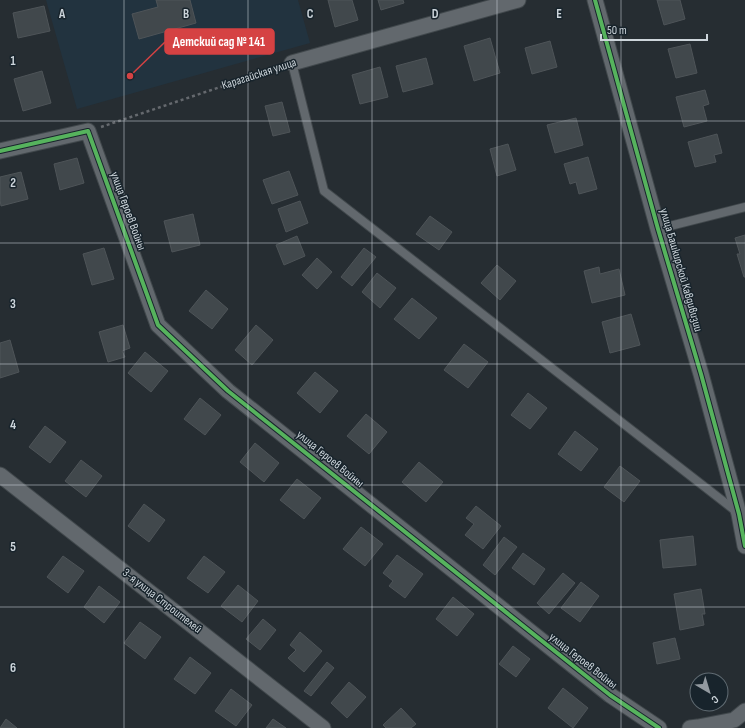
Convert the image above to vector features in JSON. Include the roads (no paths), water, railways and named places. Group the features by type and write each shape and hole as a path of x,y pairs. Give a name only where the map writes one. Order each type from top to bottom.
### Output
{"street":[{"name":"Карагайская улица","path":"292,63 518,0"},
{"name":"улица Башкирской Кавдивизии","path":"595,0 658,229 699,367 739,514 745,546"},
{"name":"улица Героев Войны","path":"0,151 88,131 158,325 235,396 610,695 659,728"},
{"name":"3-я улица Строителей","path":"0,475 323,728"},
{"path":"690,728 698,728 734,720 745,711"}],"lane":[{"path":"292,63 324,191 739,514"},
{"path":"658,229 745,207"}],"place":[{"name":"Детский сад № 141","path":"130,76"}]}
